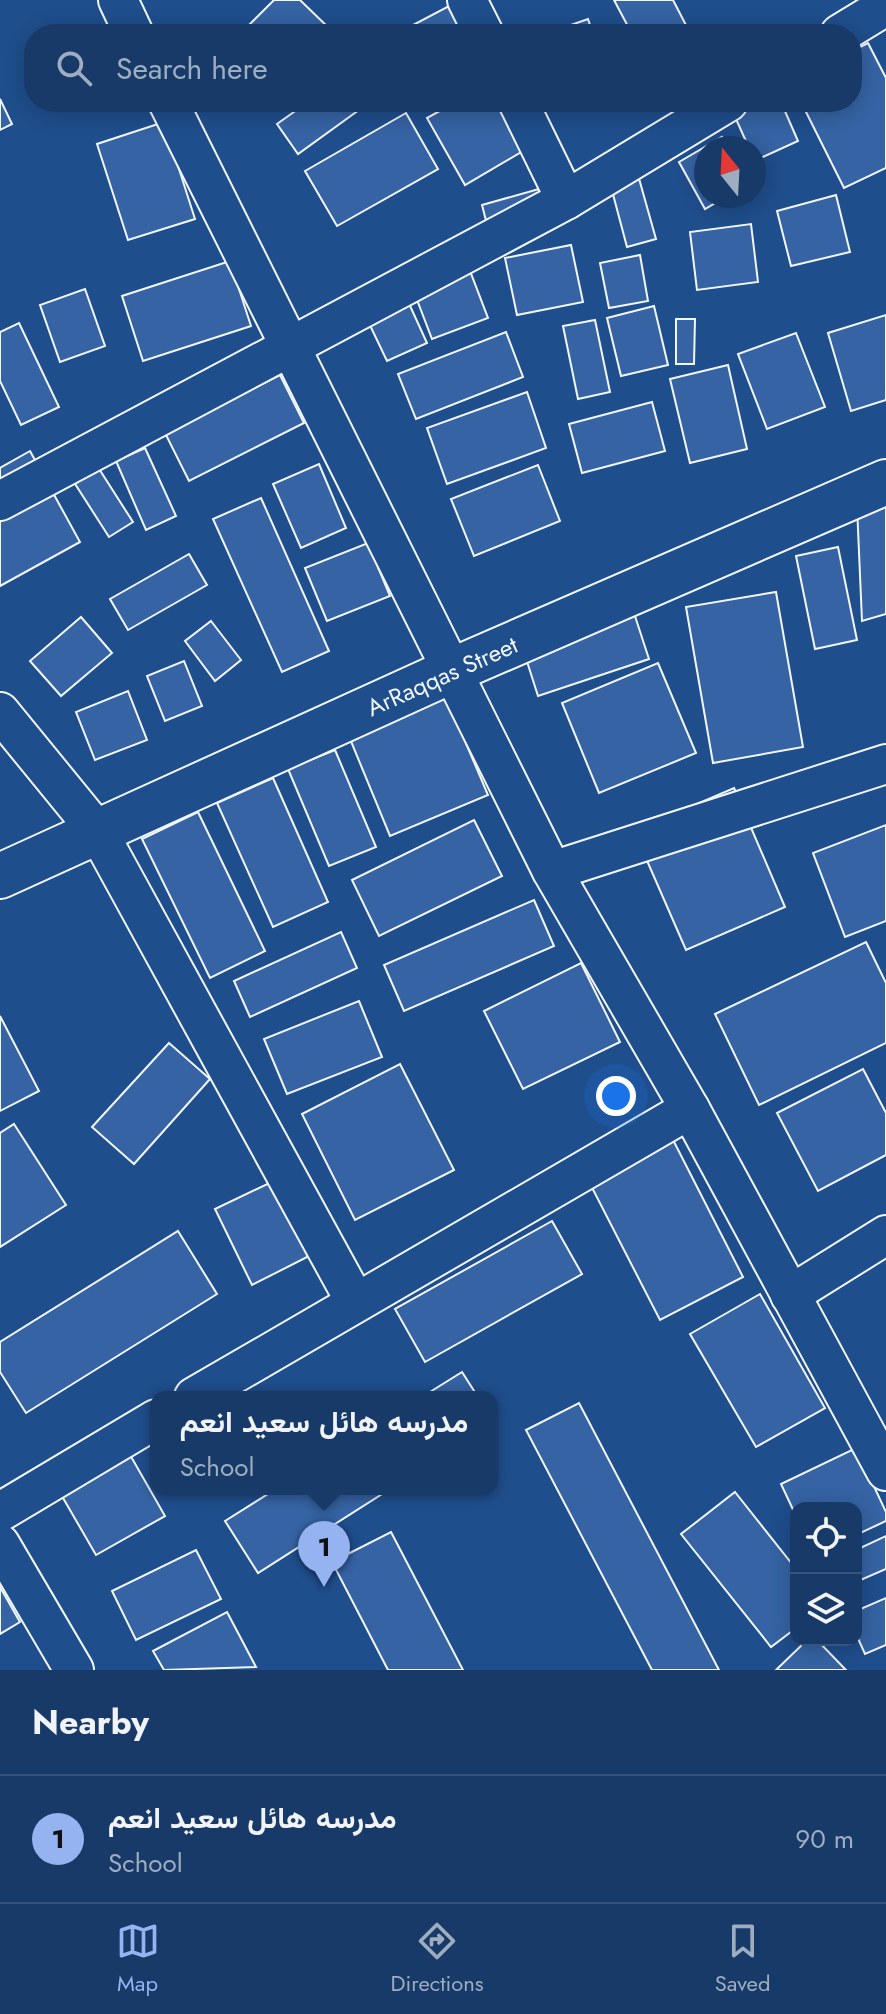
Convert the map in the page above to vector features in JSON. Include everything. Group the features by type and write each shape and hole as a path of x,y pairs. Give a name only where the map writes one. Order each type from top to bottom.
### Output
{"street":[{"path":"118,0 129,24"},
{"path":"467,0 479,24"},
{"path":"173,112 552,871 690,1109 886,1471"},
{"path":"523,112 566,200"},
{"path":"0,501 291,349 566,200 711,112"},
{"name":"ArRaqqas Street","path":"0,876 451,671 886,482"},
{"path":"0,712 98,832 355,1301"},
{"path":"552,871 886,764"},
{"path":"204,1391 690,1109"},
{"path":"790,1295 886,1235"},
{"path":"0,1512 150,1423"},
{"path":"0,1544 74,1670"}],"building":[{"path":"274,0 300,0 325,24 250,24"},
{"path":"614,0 673,0 685,24 627,24"},
{"path":"449,6 459,24 415,24"},
{"path":"868,43 886,78 886,168 844,188 806,112 862,112 862,46"},
{"path":"0,99 12,124 0,130"},
{"path":"294,112 356,112 298,154 277,124"},
{"path":"438,112 517,112 535,144 465,185 427,118"},
{"path":"733,112 785,112 798,141 766,156 766,136 744,136"},
{"path":"406,113 438,169 337,226 305,171"},
{"path":"164,122 195,219 128,240 97,144"},
{"path":"694,153 694,189 679,162"},
{"path":"638,175 656,239 627,247 610,183"},
{"path":"553,185 563,224 492,244 482,205"},
{"path":"836,195 850,252 791,266 777,211"},
{"path":"751,224 758,282 697,290 690,232"},
{"path":"571,245 583,302 517,315 505,258"},
{"path":"462,250 488,318 432,339 406,271"},
{"path":"640,255 648,301 609,308 600,263"},
{"path":"230,261 251,326 143,361 122,296"},
{"path":"396,275 427,343 387,361 355,294"},
{"path":"85,289 105,346 60,362 40,305"},
{"path":"654,306 668,365 621,376 607,318"},
{"path":"886,315 886,400 851,411 828,333"},
{"path":"676,319 695,319 694,364 676,364"},
{"path":"595,320 610,392 578,399 563,326"},
{"path":"19,323 59,407 21,425 0,381 0,332"},
{"path":"506,332 523,377 416,419 398,374"},
{"path":"796,333 825,407 767,429 738,354"},
{"path":"728,365 747,449 690,463 670,379"},
{"path":"280,375 304,423 189,481 165,433"},
{"path":"527,392 546,448 447,484 427,428"},
{"path":"652,402 665,451 582,473 569,424"},
{"path":"80,439 133,522 109,537 56,454"},
{"path":"145,448 176,516 146,530 116,461"},
{"path":"30,451 80,542 0,586 0,468"},
{"path":"319,464 346,528 301,548 273,484"},
{"path":"538,465 560,521 474,556 451,499"},
{"path":"261,498 329,651 282,672 213,519"},
{"path":"886,499 886,614 862,621 857,506"},
{"path":"368,543 390,596 327,621 305,568"},
{"path":"838,547 857,640 815,649 796,556"},
{"path":"189,554 207,585 128,630 110,599"},
{"path":"776,592 803,747 713,763 686,607"},
{"path":"634,613 649,659 538,696 523,649"},
{"path":"81,617 112,653 61,696 30,661"},
{"path":"211,621 241,660 215,681 185,641"},
{"path":"184,661 202,706 165,721 147,676"},
{"path":"658,663 696,753 599,793 562,703"},
{"path":"128,691 147,740 95,760 76,712"},
{"path":"445,694 488,795 390,836 348,734"},
{"path":"335,750 376,847 329,866 288,769"},
{"path":"273,778 328,902 273,927 217,803"},
{"path":"734,788 785,907 686,950 634,831"},
{"path":"198,812 265,951 210,978 142,839"},
{"path":"474,820 502,876 379,936 352,880"},
{"path":"886,825 886,921 845,937 813,853"},
{"path":"534,900 554,946 404,1011 384,965"},
{"path":"341,932 357,968 250,1017 234,981"},
{"path":"866,942 886,983 886,1043 759,1105 715,1014"},
{"path":"581,963 620,1042 523,1089 484,1011"},
{"path":"359,1001 382,1057 287,1094 264,1039"},
{"path":"0,1016 39,1091 0,1111"},
{"path":"169,1043 210,1079 134,1164 92,1127"},
{"path":"400,1064 454,1170 355,1220 302,1114"},
{"path":"863,1069 886,1113 886,1155 818,1191 777,1113"},
{"path":"14,1124 66,1205 0,1247 0,1133"},
{"path":"669,1132 743,1277 660,1320 585,1174"},
{"path":"278,1179 315,1253 252,1285 215,1209"},
{"path":"552,1221 582,1274 425,1362 395,1309"},
{"path":"178,1231 217,1294 26,1413 0,1372 0,1342"},
{"path":"760,1294 825,1408 756,1447 690,1334"},
{"path":"462,1372 474,1391 432,1391"},
{"path":"579,1403 719,1670 652,1670 526,1430"},
{"path":"113,1425 150,1490 150,1495 153,1495 165,1516 96,1555 44,1465"},
{"path":"856,1448 886,1512 886,1521 862,1532 862,1502 790,1503 781,1484"},
{"path":"735,1492 790,1561 790,1633 771,1647 681,1534"},
{"path":"266,1495 381,1495 258,1573 225,1521"},
{"path":"391,1532 463,1670 388,1670 332,1562"},
{"path":"886,1536 886,1569 862,1579 862,1547"},
{"path":"196,1550 221,1599 136,1640 112,1591"},
{"path":"0,1587 20,1622 0,1634"},
{"path":"886,1598 886,1645 865,1654 861,1646 862,1608"},
{"path":"227,1612 256,1667 164,1670 153,1651"},
{"path":"801,1646 823,1646 846,1670 776,1670"}],"place":[{"name":"مدرسه هائل سعيد انعم","path":"324,1587"}]}
